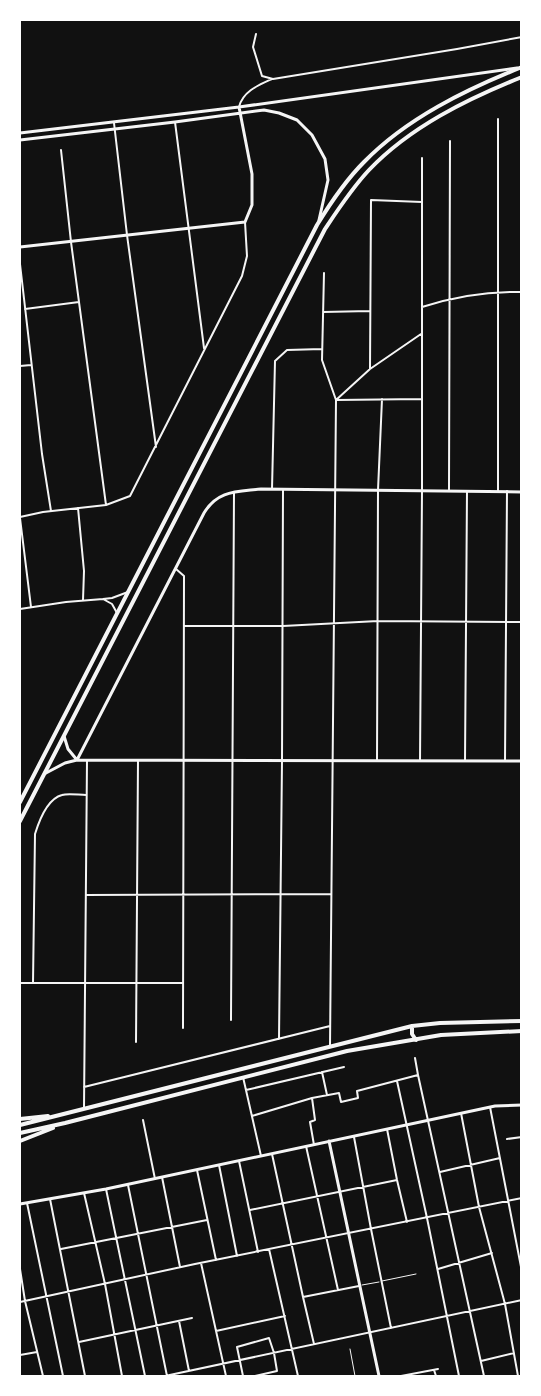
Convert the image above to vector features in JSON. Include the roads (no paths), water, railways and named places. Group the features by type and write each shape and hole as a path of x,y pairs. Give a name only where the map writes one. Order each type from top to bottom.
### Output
{"main road":[{"path":"20,801 317,225 333,200 359,167 419,118 495,78 522,67"},
{"path":"20,821 325,229 341,205 371,168 424,126 459,106 522,77"},
{"path":"20,1125 412,1026 522,1021"},
{"path":"412,1026 412,1034 416,1040"},
{"path":"399,1029 402,1036 400,1042"},
{"path":"20,1133 347,1051 441,1035 522,1031"},
{"path":"20,1119 64,1114"},
{"path":"20,1141 65,1123"}],"street":[{"path":"256,34 253,47 262,76 273,79"},
{"path":"31,607 20,518 51,511 106,506 130,496 242,276 247,256 245,222 252,205 252,174 239,106 241,99 262,83 273,79 522,37"},
{"path":"20,133 522,67"},
{"path":"20,140 264,110 279,113 297,120 312,135 324,159 328,180 317,225"},
{"path":"498,119 498,491"},
{"path":"114,122 156,447"},
{"path":"175,122 205,350"},
{"path":"449,491 450,141"},
{"path":"61,150 70,242 106,506"},
{"path":"420,761 422,158"},
{"path":"370,369 371,200 422,201"},
{"path":"20,248 245,222"},
{"path":"20,264 42,454 51,511"},
{"path":"324,273 322,360 336,400 330,1046"},
{"path":"422,307 449,298 498,291 522,292"},
{"path":"25,309 79,302"},
{"path":"323,312 370,310"},
{"path":"336,400 370,369 422,334"},
{"path":"272,489 275,361 287,350 323,348"},
{"path":"20,366 31,365"},
{"path":"377,761 378,490 382,399"},
{"path":"336,400 422,399"},
{"path":"77,760 208,506 219,496 234,492 272,489 522,492"},
{"path":"279,1039 283,490"},
{"path":"465,761 467,491"},
{"path":"506,761 507,491"},
{"path":"231,1020 234,492"},
{"path":"78,508 84,571 82,600"},
{"path":"175,568 184,576 183,1028"},
{"path":"20,609 112,598 128,592"},
{"path":"102,599 112,604 117,613"},
{"path":"184,626 283,626 378,621 522,622"},
{"path":"64,735 68,749 77,760"},
{"path":"43,775 65,763 77,760 522,761"},
{"path":"84,1109 87,760"},
{"path":"136,1042 138,760"},
{"path":"33,983 35,834 38,823 53,800 62,795 87,795"},
{"path":"86,894 331,894"},
{"path":"20,983 183,983"},
{"path":"84,1087 330,1026"},
{"path":"415,1058 484,1377"},
{"path":"246,1090 344,1067"},
{"path":"322,1072 327,1095"},
{"path":"252,1116 327,1095 339,1093 341,1102 358,1098 357,1091 418,1075"},
{"path":"243,1077 261,1156"},
{"path":"397,1081 459,1377"},
{"path":"312,1098 315,1120 310,1122 314,1145"},
{"path":"20,1204 128,1185 490,1107 522,1105"},
{"path":"490,1107 522,1272"},
{"path":"461,1113 479,1208 505,1304 518,1377"},
{"path":"143,1120 155,1179"},
{"path":"387,1129 406,1222"},
{"path":"354,1136 370,1229 391,1328"},
{"path":"507,1139 522,1137"},
{"path":"329,1141 379,1377"},
{"path":"306,1146 338,1290"},
{"path":"272,1154 315,1345"},
{"path":"440,1172 500,1158"},
{"path":"239,1161 258,1252"},
{"path":"219,1165 237,1256"},
{"path":"197,1170 216,1260"},
{"path":"162,1177 180,1267"},
{"path":"250,1210 397,1180"},
{"path":"128,1185 166,1376 522,1300"},
{"path":"106,1189 145,1377"},
{"path":"84,1193 105,1284 122,1377"},
{"path":"20,1302 180,1267 522,1198"},
{"path":"50,1199 85,1377"},
{"path":"27,1203 63,1377"},
{"path":"61,1249 207,1220"},
{"path":"269,1249 298,1377"},
{"path":"438,1269 492,1253"},
{"path":"201,1263 226,1377"},
{"path":"20,1269 43,1377"},
{"path":"303,1298 360,1286"},
{"path":"216,1331 285,1316"},
{"path":"79,1342 192,1318"},
{"path":"179,1321 189,1371"},
{"path":"243,1377 237,1347 269,1338 277,1371 255,1377"},
{"path":"20,1355 37,1352"},
{"path":"480,1361 514,1353"},
{"path":"401,1376 438,1369"},
{"path":"434,1370 436,1377"}],"lane":[{"path":"360,1286 416,1274"},
{"path":"350,1349 355,1377"}]}
